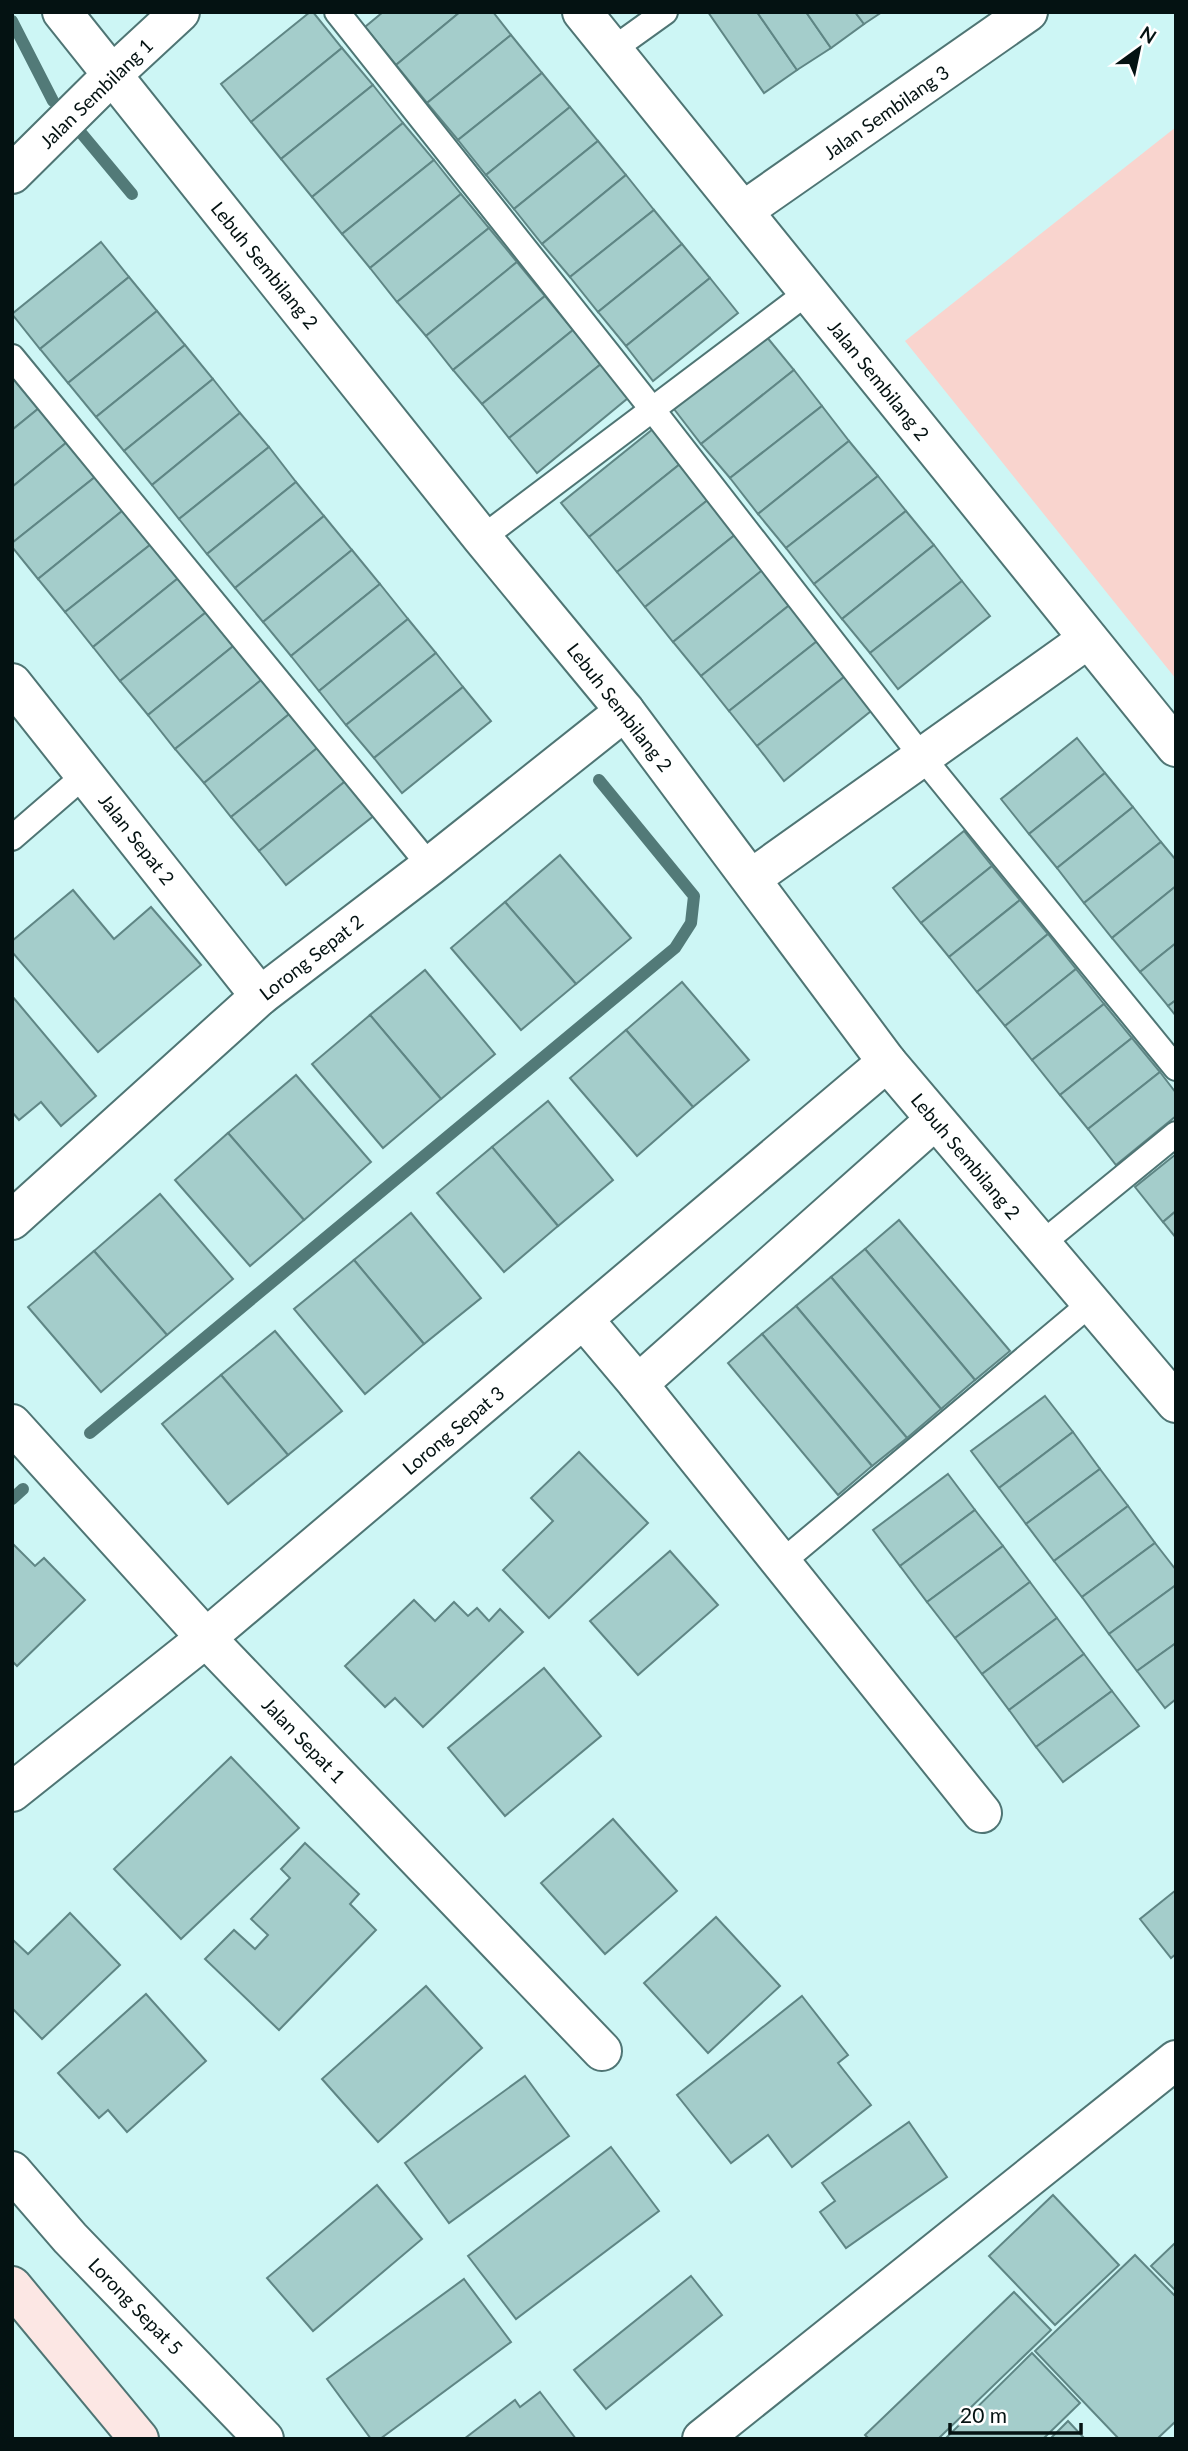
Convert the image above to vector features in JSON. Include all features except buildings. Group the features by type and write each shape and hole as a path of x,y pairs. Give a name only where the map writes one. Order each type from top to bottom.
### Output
{"main road":[{"path":"12,2286 139,2439"}],"street":[{"name":"Lebuh Sembilang 2","path":"62,12 482,538 625,711 887,1062 1176,1403"},
{"name":"Jalan Sembilang 1","path":"12,174 180,12"},
{"name":"Jalan Sembilang 2","path":"582,12 1176,747"},
{"name":"Jalan Sembilang 3","path":"743,211 1028,12"},
{"path":"751,878 1088,639"},
{"name":"Jalan Sepat 2","path":"12,683 260,996"},
{"name":"Lorong Sepat 2","path":"12,1220 260,996 430,866 625,711"},
{"name":"Lorong Sepat 3","path":"12,1792 206,1638 887,1062"},
{"path":"638,1384 935,1120"},
{"path":"584,1320 982,1812"},
{"name":"Jalan Sepat 1","path":"12,1424 206,1638 602,2051"},
{"path":"702,2439 1167,2080"},
{"name":"Lorong Sepat 5","path":"12,2171 70,2238 264,2439"}],"lane":[{"path":"337,12 652,409 923,758 1176,1068"},
{"path":"612,50 665,12"},
{"path":"482,538 808,292"},
{"path":"12,357 430,866"},
{"path":"12,838 86,774"},
{"path":"1040,1245 1176,1134"},
{"path":"782,1562 1090,1304"}],"shaded area":[{"path":"1176,127 1176,679 905,341"}],"waterway":[{"path":"12,21 53,101"},
{"path":"82,134 132,194"},
{"path":"90,1433 675,948 691,923 694,896 599,780"},
{"path":"12,1499 23,1489"}]}
